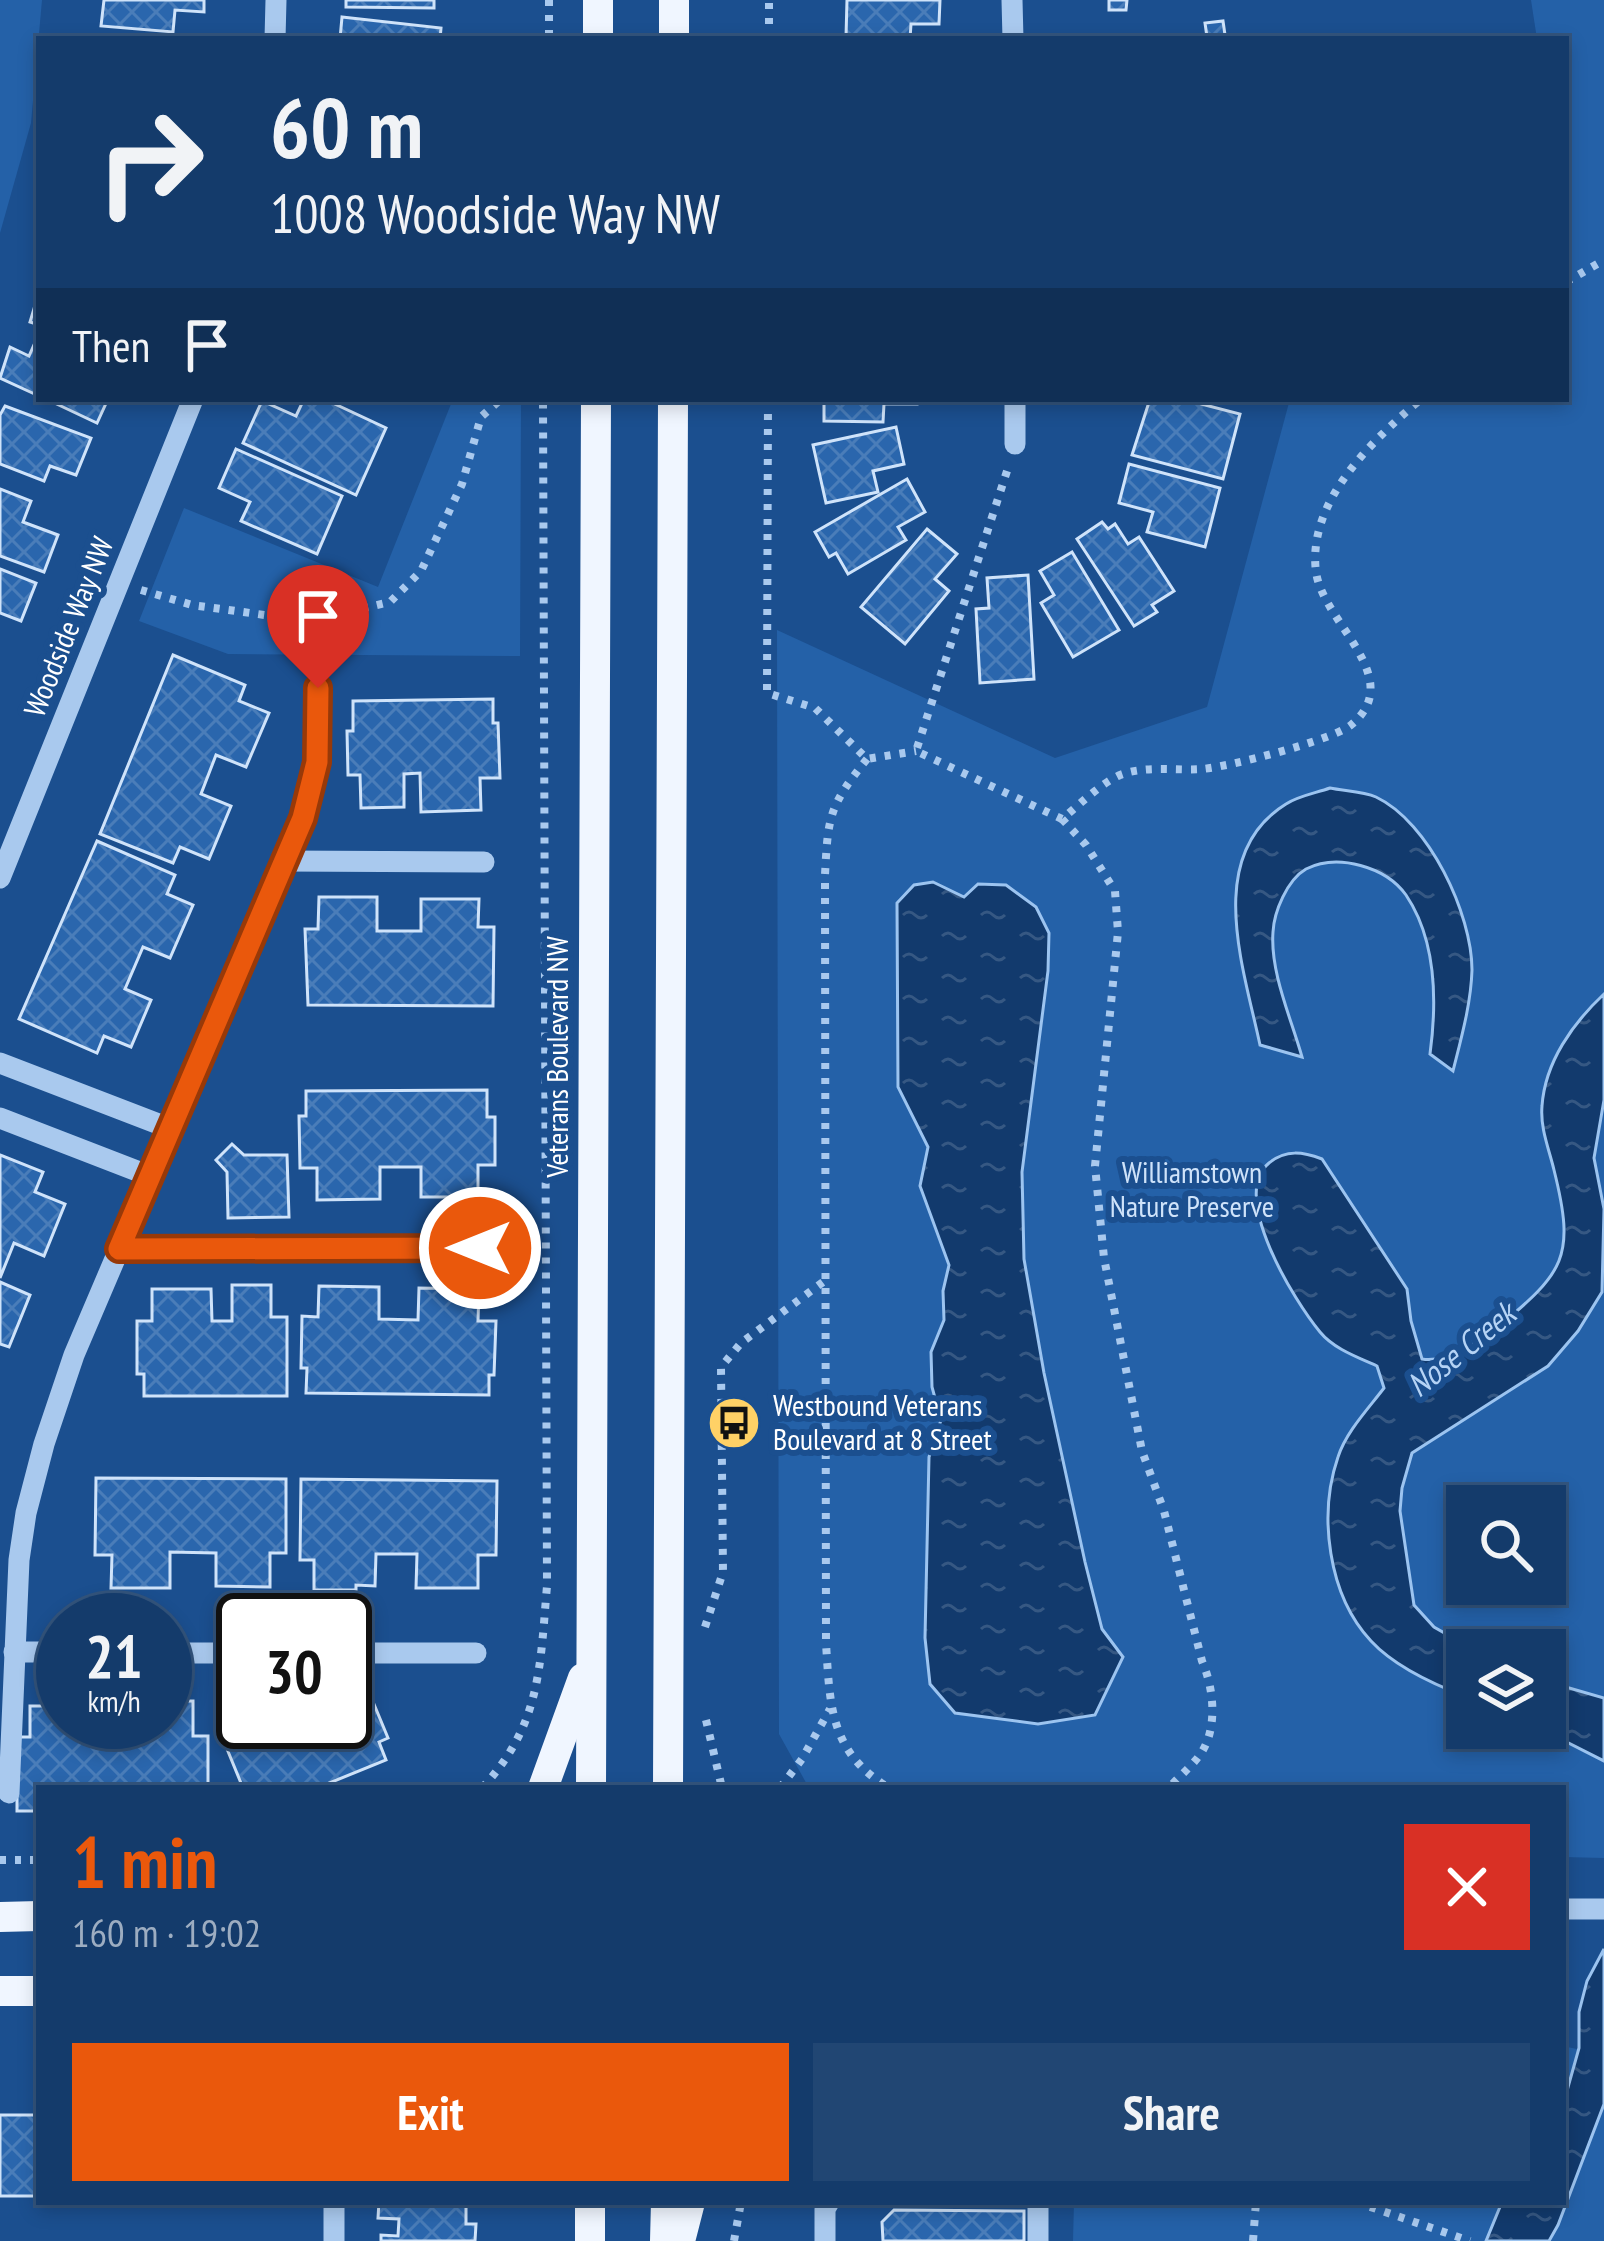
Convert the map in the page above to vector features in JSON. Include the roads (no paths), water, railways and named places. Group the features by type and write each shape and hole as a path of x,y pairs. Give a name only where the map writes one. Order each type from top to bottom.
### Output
{"main road":[{"path":"598,0 598,36"},
{"path":"674,0 674,36"},
{"name":"Veterans Boulevard NW","path":"591,1785 596,402"},
{"path":"668,1785 673,402"},
{"path":"544,1785 592,1655"},
{"path":"669,1700 688,1785"},
{"path":"0,1916 36,1916"},
{"path":"0,1991 36,1991"},
{"path":"665,2241 666,2205"},
{"path":"680,2241 689,2205"}],"street":[{"path":"275,36 276,0"},
{"path":"1012,0 1013,36"},
{"name":"Woodside Way NW","path":"0,878 192,402"},
{"path":"1015,402 1016,445"},
{"path":"9,1793 24,1528 44,1444 74,1355 314,785 318,688"},
{"path":"282,861 484,862"},
{"path":"0,1063 169,1128"},
{"path":"0,1118 150,1176"},
{"path":"119,1249 480,1248"},
{"path":"14,1652 36,1652"},
{"path":"372,1653 476,1653"},
{"path":"334,2205 334,2241"},
{"path":"825,2241 829,2205"},
{"path":"1038,2205 1038,2241"}],"water":[{"path":"1330,788 1371,795 1395,809 1430,848 1456,897 1472,970 1453,1071 1430,1054 1432,972 1416,913 1406,895 1386,877 1346,863 1319,864 1299,874 1287,888 1276,915 1275,963 1302,1057 1260,1045 1236,915 1245,852 1260,826 1286,804"},
{"path":"933,882 964,897 978,884 1006,885 1036,907 1049,933 1022,1172 1024,1259 1085,1562 1102,1629 1123,1657 1095,1715 1038,1724 955,1713 930,1684 925,1638 929,1457 941,1420 932,1387 931,1352 944,1320 943,1291 949,1265 920,1186 928,1147 898,1087 897,903 914,885"},
{"path":"1604,994 1604,1100 1594,1158 1604,1209 1602,1292 1578,1331 1548,1366 1412,1453 1402,1488 1400,1511 1414,1605 1446,1634 1446,1688 1392,1659 1371,1641 1356,1622 1336,1578 1328,1529 1332,1480 1346,1439 1384,1388 1377,1366 1326,1338 1296,1298 1261,1223 1259,1179 1269,1163 1282,1155 1301,1153 1322,1159 1407,1289 1422,1359 1451,1355 1497,1328 1537,1292 1559,1261 1564,1224 1542,1106 1562,1044"},
{"path":"1566,1687 1604,1698 1604,1761 1566,1742"},
{"path":"1604,1949 1604,2104 1566,2204 1566,2094 1579,2048 1579,2012 1587,1981"},
{"path":"1501,2205 1566,2205 1549,2241 1486,2241"}],"place":[{"name":"Westbound Veterans Boulevard at 8 Street","path":"734,1423"}],"park label":[{"name":"Williamstown Nature Preserve","path":"1192,1190"}],"water label":[{"name":"Nose Creek","path":"1461,1349"}]}
